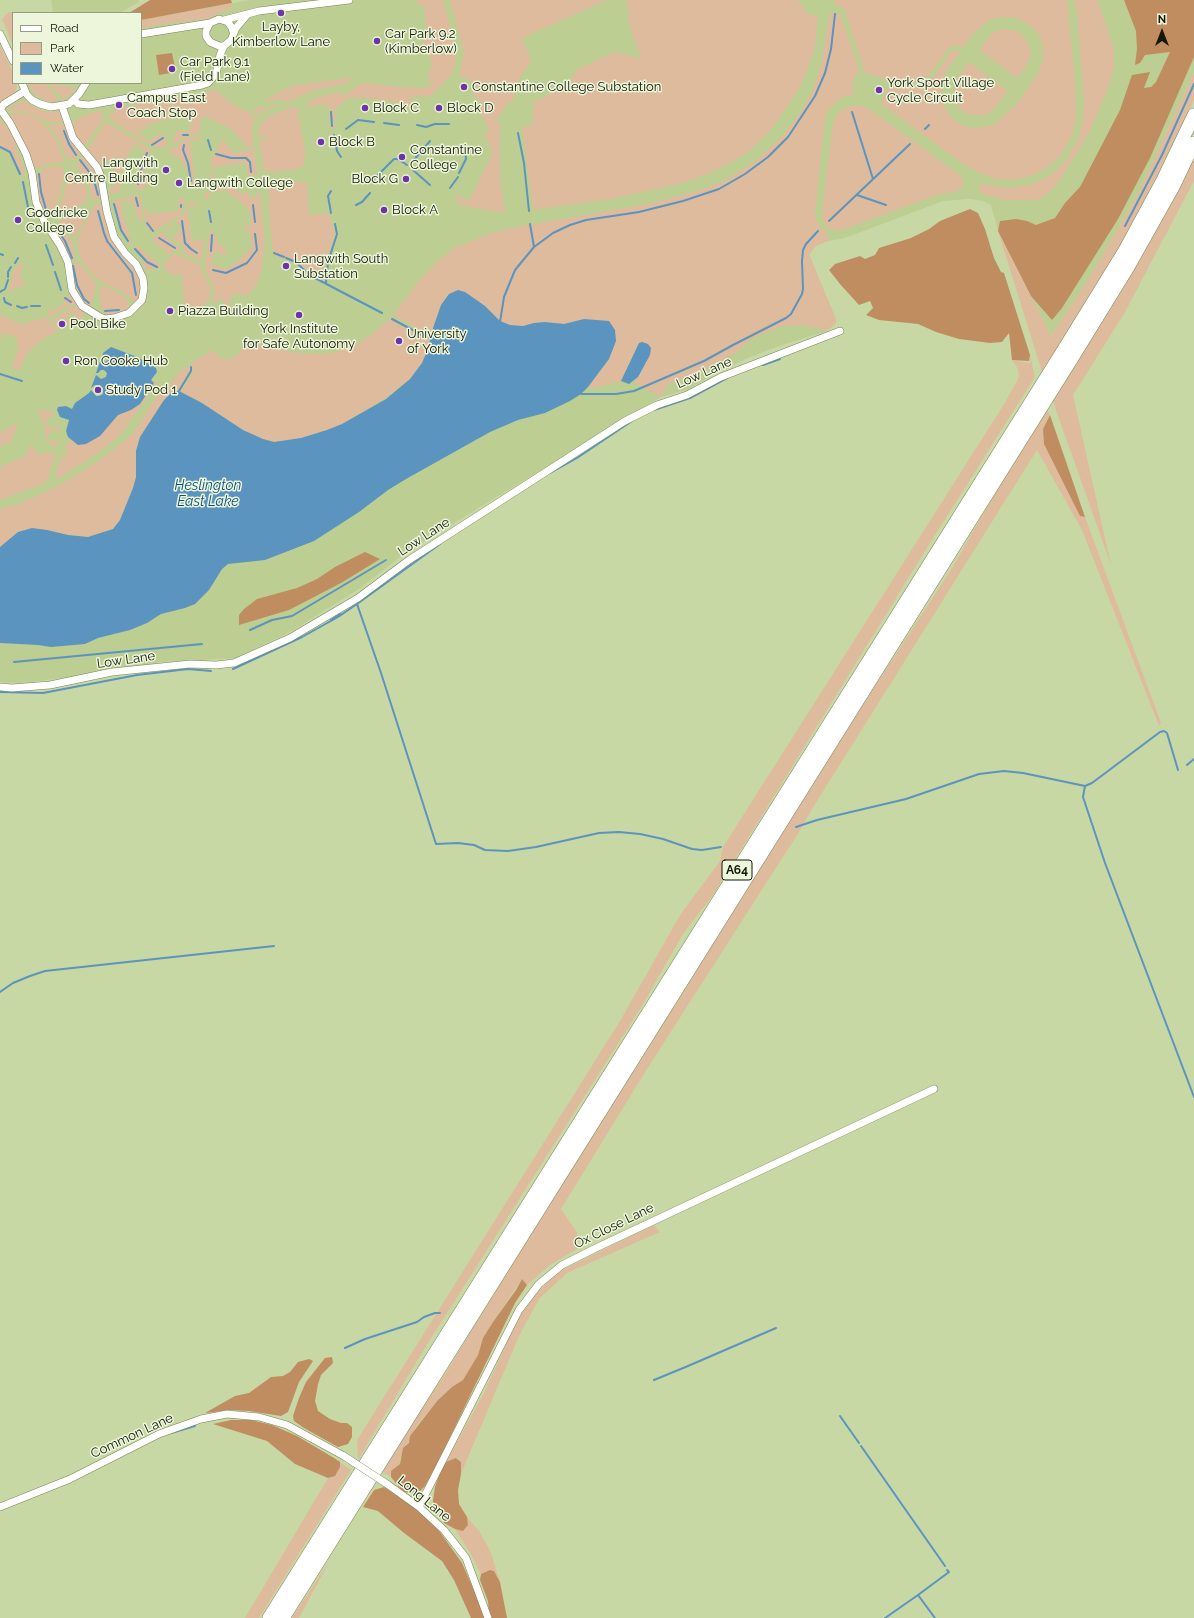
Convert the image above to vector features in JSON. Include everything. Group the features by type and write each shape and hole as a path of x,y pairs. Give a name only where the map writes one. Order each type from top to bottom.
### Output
{"highway":[{"name":"A64","path":"269,1618 1124,252 1194,116"},
{"name":"A64","path":"283,1618 1072,358 1128,267 1174,185 1194,144"}],"street":[{"path":"142,34 210,23 214,20 224,20 259,12 349,0"},
{"path":"74,100 78,104 89,105 208,83 216,74 220,55 224,46 231,40 233,32 247,15"},
{"path":"224,20 230,24 233,32"},
{"path":"206,36 206,31 210,23"},
{"path":"191,26 206,36 214,45 224,46"},
{"path":"0,34 12,60"},
{"path":"22,84 25,91 32,100 51,107 62,106 74,100 85,84"},
{"path":"25,91 18,96 16,100 6,107 1,108 26,154 32,173 36,202 44,221 60,245 68,262 72,290 82,306 105,319 114,318 129,313 142,300 144,288 143,278 136,264 125,253 114,238 107,212 104,187 101,177 97,167 74,138 62,106"},
{"name":"Low Lane","path":"0,687 12,688 50,684 112,672 190,664 216,665 234,663 290,638 358,598 409,560 625,421 657,405 687,395 722,377 840,331"},
{"name":"Ox Close Lane","path":"419,1507 518,1310 539,1284 562,1265 934,1089"},
{"name":"Common Lane","path":"0,1507 70,1478 159,1434 201,1420 227,1414 259,1417 287,1424 344,1456 387,1484"},
{"name":"Long Lane","path":"387,1484 419,1507 444,1530 466,1558 488,1618"}],"shaded area":[{"path":"51,0 138,0 139,2 122,12 53,12"},
{"path":"150,0 231,0 232,3 142,20 142,12 131,12"},
{"name":"University of York","path":"250,0 1194,0 1194,73 1136,198 1088,280 1051,336 998,231 991,205 984,201 969,199 943,201 845,238 828,241 816,246 809,255 836,319 836,323 827,331 782,345 748,358 722,370 689,389 661,397 408,551 359,589 292,631 235,658 162,662 87,675 22,683 0,682 0,103 28,84 142,84 142,20"},
{"path":"1124,0 1194,0 1194,57 1150,158 1118,219 1062,308 1052,320 1031,296 998,231 1000,221 1016,219 1027,221 1036,225 1055,218 1065,203 1080,187 1120,110 1132,75 1150,72 1144,88 1151,87 1156,82 1170,52 1145,55 1140,63 1135,65 1137,49 1136,31"},
{"path":"172,53 176,72 159,75 156,55"},
{"path":"970,209 978,213 985,229 994,258 1001,272 1004,273 1030,355 1029,361 1012,360 1009,333 1002,342 990,343 959,339 936,332 918,324 879,320 866,315 873,308 870,301 859,305 829,270 835,264 860,256 865,259 875,255 879,248 911,238 929,229 940,221"},
{"path":"1050,415 1085,517 1080,516 1044,444 1043,429"},
{"path":"365,552 380,559 341,583 289,610 239,625 239,615 257,599 297,588 317,579 335,567"},
{"path":"522,1279 527,1285 515,1303 425,1486 419,1492 409,1493 402,1491 391,1477 391,1471 400,1464 403,1448 409,1443 410,1436 437,1401 452,1387 463,1380 478,1355 483,1338"},
{"path":"332,1357 333,1363 321,1375 315,1401 318,1411 330,1419 341,1423 347,1423 352,1427 352,1437 348,1444 338,1447 304,1428 294,1421 293,1416 306,1382 325,1358"},
{"path":"309,1359 313,1361 299,1382 288,1412 281,1416 231,1410 205,1413 235,1396 249,1393 271,1377 283,1376 290,1372 298,1362"},
{"path":"231,1420 251,1420 272,1425 297,1436 334,1458 340,1462 340,1467 335,1476 328,1478 295,1464 267,1441 213,1424"},
{"path":"456,1458 461,1462 461,1474 458,1490 459,1504 467,1517 468,1525 463,1531 455,1529 444,1523 440,1512 432,1507 435,1487 441,1470 446,1462"},
{"path":"384,1487 415,1508 440,1532 462,1563 486,1618 471,1618 454,1580 442,1561 404,1533 378,1511 363,1507 374,1490"},
{"path":"490,1570 494,1571 500,1582 507,1618 492,1618 489,1613 488,1601 480,1580 481,1574"}],"green space":[{"path":"417,0 443,0 456,48 455,65 449,78 434,92 432,96 410,97 411,106 402,106 402,103 357,97 347,99 333,111 337,117 333,122 337,127 331,128 329,105 319,105 305,108 310,101 316,98 339,92 345,95 362,83 424,88 433,85 429,81 428,70 432,69 429,44 424,45 422,32 427,32 424,5 418,6"},
{"path":"450,0 607,0 522,38 530,57 530,63 521,75 512,103 508,102 497,118 500,126 500,179 505,213 461,205 455,200 456,195 469,201 493,153 484,133 490,131 478,109 484,104 472,94 477,88 467,78 459,76 464,53"},
{"path":"626,0 798,0 807,13 818,17 815,46 805,76 795,95 770,131 748,152 723,167 695,179 670,186 611,199 533,210 522,127 533,125 534,102 565,86 578,69 615,52 641,59 628,20 629,17"},
{"path":"835,0 1067,0 1075,80 1076,120 1071,138 1061,155 1047,168 1033,175 1015,180 995,179 969,168 881,104 889,85 906,88 924,84 933,77 951,52 955,50 960,52 946,71 942,86 942,97 945,108 950,116 958,123 967,127 978,128 995,124 1016,105 1038,73 1043,60 1043,46 1038,33 1027,23 1016,18 1003,17 991,19 974,32 962,48 957,45 951,46 927,77 915,83 905,84 865,73 844,8 835,5"},
{"path":"1074,0 1097,0 1113,46 1113,71 1106,93 1089,133 1059,181 1048,194 1037,200 1004,200 981,193 979,191 979,186 983,184 1009,188 1030,185 1049,176 1065,162 1078,140 1083,120 1084,100 1077,12"},
{"path":"230,4 233,6 231,9 222,11 208,19 168,23 142,28 142,20"},
{"path":"9,12 12,13 12,44 2,19"},
{"path":"830,13 838,13 843,22 860,73 854,75 852,87 854,95 843,97 834,103 828,110 825,117 815,211 816,221 828,235 828,241 816,246 809,254 836,319 836,323 827,331 806,325 784,326 752,338 736,353 707,368 667,385 661,397 633,382 638,377 650,354 639,343 621,381 595,388 588,387 609,359 612,350 598,319 591,321 584,319 564,324 545,322 523,326 510,325 500,322 485,306 465,292 441,305 431,335 393,315 417,283 440,259 456,247 506,229 652,203 697,191 726,180 757,160 783,135 801,112 813,89 821,63"},
{"path":"1001,29 1018,31 1030,47 1030,56 1026,66 1017,78 979,50 992,33"},
{"path":"0,45 12,70 12,84 16,84 17,87 14,94 0,103"},
{"path":"969,62 1008,91 991,112 982,116 966,114 956,104 954,98 954,89 957,79"},
{"path":"1194,73 1194,100 1171,150 1142,207 1100,282 1042,372 998,231 1051,336 1088,280 1136,198"},
{"path":"348,78 352,79 347,83 312,91 287,102 280,99 264,102 275,94 293,86"},
{"path":"29,84 47,84 59,101 48,102 33,92"},
{"path":"51,84 76,89 68,97 63,99"},
{"path":"214,89 231,103 250,112 250,115 252,116 254,111 260,106 266,107 253,116 252,122 262,111 278,104 280,105 260,114 253,124 253,146 244,148 246,147 245,144 231,129 205,116 202,118 199,131 201,133 187,135 175,144 173,143 176,131 190,131 191,119 165,119 142,129 140,133 134,130 129,133 109,117 116,108 205,93"},
{"path":"20,102 25,102 46,112 60,111 63,113 64,122 48,122 25,111 6,110"},
{"path":"858,105 869,109 961,176 963,182 962,187 957,191 940,194 841,230 833,230 827,227 823,221 822,214 834,120 840,111 848,107"},
{"path":"293,106 299,109 298,114 305,151 305,162 301,168 272,172 264,171 259,141 268,139 267,136 259,138 258,131 261,123 267,117"},
{"path":"101,110 103,120 83,147 74,132 71,123 83,116"},
{"path":"17,113 30,114 39,119 57,141 64,162 48,164 34,170 27,147 8,115"},
{"path":"0,120 11,130 17,144 15,149 20,158 25,172 24,174 20,175 8,151 0,150"},
{"path":"106,122 151,150 146,158 144,166 147,185 142,189 139,190 136,187 136,182 140,171 136,169 145,152 135,144 128,154 124,164 120,180 120,191 108,195 109,190 114,187 114,162 111,159 101,166 98,166 87,150"},
{"path":"66,124 81,152 74,159 69,159 66,156 59,139 47,125"},
{"path":"135,132 139,136 142,134 147,141 161,134 167,140 168,145 163,148 158,148 132,135 131,133"},
{"path":"187,137 199,137 202,139 190,141 194,174 193,184 189,185 187,184 188,172 181,160 169,152 170,148 177,147"},
{"path":"222,139 235,154 241,150 245,151 254,148 257,175 248,176 246,163 213,167 214,180 212,180 211,159"},
{"path":"1194,154 1194,181 1124,314 1073,395 1111,565 1052,399"},
{"path":"83,155 98,171 102,198 92,200 89,185 76,164"},
{"path":"60,166 64,170 64,174 60,197 56,205 45,219 41,208 35,175 49,167"},
{"path":"71,171 78,173 83,178 87,190 86,201 71,211 53,216 62,201 68,175"},
{"path":"307,182 309,215 329,213 335,234 327,260 324,279 295,263 273,255 269,210 269,183"},
{"path":"230,184 242,195 245,192 248,192 248,194 255,199 256,193 260,193 265,241 261,273 257,283 252,291 245,296 239,293 233,295 229,301 230,306 227,307 223,299 213,303 212,301 214,299 215,292 214,287 205,270 209,233 211,231 214,232 218,242 227,252 226,255 223,256 222,253 214,251 211,264 227,269 238,260 242,259 241,257 252,248 250,232 246,232 245,226 251,225 249,209 239,201 240,199 236,199 226,190 211,192 211,194 208,195 209,201 204,195 206,192"},
{"path":"138,196 140,197 142,203 142,218 139,223 133,202 128,203 128,201 121,201 123,216 130,234 128,235 132,242 129,244 119,227 114,200"},
{"path":"178,198 182,198 184,201 182,213 151,233 145,223 144,208 146,208 147,214 179,211"},
{"path":"193,202 199,206 187,208 192,241 204,240 202,260 185,254 182,244 172,239 181,229 179,224 175,222 168,230 168,234 167,232 168,227 183,216 189,203"},
{"path":"103,204 106,218 138,271 142,286 139,301 133,300 120,290 102,282 91,272 81,259 78,241 82,227 95,205"},
{"path":"89,209 88,212 74,237 59,223 60,220"},
{"path":"49,223 59,226 72,241 75,254 72,260 69,259"},
{"path":"159,233 163,233 170,241 179,247 180,249 178,252 173,250 171,254 167,254 166,251 152,241"},
{"path":"138,245 146,254 161,263 160,266 151,270 145,270 144,261 134,249"},
{"path":"174,254 201,265 201,272 208,282 211,291 210,297 202,307 192,309 184,305 182,274 173,275 164,269 164,266 170,257"},
{"path":"21,262 23,264 20,275 25,284 14,288 10,293 9,288 12,281 12,273"},
{"path":"76,262 79,263 96,284 91,305 88,307 76,293 70,264"},
{"path":"101,286 109,288 123,296 127,300 129,307 127,310 109,315 104,312 101,307 100,300 99,290"},
{"path":"66,296 73,298 76,301 76,304 66,306 50,316 48,314 48,309 50,308 52,312 65,302 63,298"},
{"path":"78,307 84,312 81,320 76,319 75,314 70,312 67,319 73,324 67,327 66,320 63,318 59,319 56,325 61,329 58,330 53,322 53,319 64,313 68,308"},
{"path":"0,315 22,324 47,317 55,330 55,333 42,340 28,352 20,370 12,367 19,346 16,345 18,338 3,333 0,342"},
{"path":"389,319 430,340 422,363 410,379 386,398 342,424 327,430 301,438 274,442 243,430 202,403 180,392 192,375 193,368 191,363 208,353 207,350 213,351 222,359 230,359 240,353 242,342 249,342 297,353 326,354 356,345 375,332"},
{"path":"1030,355 1035,377 930,543 713,895 683,934 640,1009 423,1351 358,1460 357,1440 620,1021 680,915 720,861 723,847 1006,401 1019,377 1018,369 1012,360 1030,363"},
{"path":"188,365 191,369 178,391 173,391 164,400 140,437 136,477 133,488 120,520 113,529 88,537 68,535 47,530 18,532 0,547 0,509 18,504 50,490 85,470 107,455 132,435 164,385 168,387 179,373"},
{"path":"156,380 158,382 120,435 99,452 59,478 55,477 61,456 66,457 68,450 64,448 70,439 73,442 86,444 100,436 118,415 131,410 140,404"},
{"path":"1046,408 1050,415 1043,429 1080,516 1085,517 1161,723 1159,726 1082,530 1037,450 799,832 647,1069 561,1209 577,1232 577,1249 550,1265 527,1285 522,1279 483,1338 478,1355 463,1380 452,1387 437,1401 416,1427 400,1459 400,1464 392,1471 391,1477 381,1471 449,1368 533,1228 642,1058 818,773 951,570"},
{"path":"38,410 48,410 57,418 53,416 49,417 46,423 47,426 52,428 56,427 58,423 60,433 57,430 52,430 48,435 48,439 52,442 57,442 60,437 57,446 54,447 48,443 44,425"},
{"path":"16,424 18,425 11,441 0,447 0,432"},
{"path":"31,445 37,453 43,454 49,452 56,455 47,479 44,483 0,500 0,467 24,457"},
{"path":"654,1225 660,1232 567,1273 539,1299 519,1336 461,1474 461,1462 457,1458 446,1462 484,1393 520,1314 539,1291 558,1272"},
{"path":"340,1462 351,1470 259,1618 245,1618 328,1478 335,1476 340,1467"},
{"path":"467,1517 479,1531 490,1550 500,1582 494,1571 490,1570 481,1574 455,1529 463,1530 468,1525"},
{"path":"330,1560 299,1618 292,1618"}],"water":[{"name":"Heslington East Lake","path":"458,290 465,292 485,306 500,321 510,325 523,326 545,322 564,324 584,319 609,321 615,330 616,341 609,359 588,387 581,394 570,401 545,413 518,420 490,432 388,490 359,512 314,541 265,560 228,564 222,569 209,590 195,604 161,614 147,623 130,630 98,638 85,644 51,647 0,643 0,547 18,532 32,528 88,537 113,529 120,520 133,488 136,477 136,451 140,437 164,400 173,391 179,391 202,403 243,430 274,442 301,438 327,430 342,424 386,399 410,379 422,363 428,349 432,331 441,305 449,294"},
{"path":"642,342 648,344 651,348 650,355 638,377 629,384 621,381 639,343"},
{"path":"111,347 137,357 156,368 157,372 151,380 154,383 140,404 131,410 118,415 100,436 86,444 78,445 68,437 66,431 69,420 60,417 57,410 58,407 66,406 72,409 75,403 91,390 96,396 103,394 103,388 100,385 95,385 91,388 96,375 101,379 106,377 107,373 104,370 96,373 101,359 105,362 108,360 106,357 102,357 103,353"}],"waterway":[{"path":"500,322 504,297 515,270 534,247 553,233 570,225 586,220 639,212 683,201 719,189 745,174 768,157 788,137 815,96 825,73 831,49 835,14"},
{"path":"1125,226 1162,155 1194,84"},
{"path":"331,112 332,126"},
{"path":"852,112 873,179"},
{"path":"346,129 358,120 374,122"},
{"path":"384,123 399,125"},
{"path":"417,125 426,127 435,124 449,124"},
{"path":"925,129 929,125"},
{"path":"64,131 69,144 76,155"},
{"path":"518,133 524,163 529,211"},
{"path":"183,135 188,135"},
{"path":"334,135 337,151 341,157"},
{"path":"152,145 163,138"},
{"path":"208,140 211,150"},
{"path":"413,161 430,141"},
{"path":"829,221 910,144"},
{"path":"184,145 183,150 188,163 191,181"},
{"path":"0,147 10,152 20,174"},
{"path":"459,173 466,159 465,151"},
{"path":"138,184 143,162 147,153"},
{"path":"216,154 231,158 246,158 250,162 251,172"},
{"path":"373,180 394,159 398,159 407,165"},
{"path":"80,160 93,177 98,195"},
{"path":"413,170 430,185"},
{"path":"39,174 41,192 47,213"},
{"path":"450,188 458,177"},
{"path":"23,182 28,207"},
{"path":"331,191 328,196 331,213"},
{"path":"356,205 362,202 370,193"},
{"path":"857,195 886,205"},
{"path":"136,198 138,206"},
{"path":"114,204 121,230 128,241"},
{"path":"253,205 255,222"},
{"path":"98,211 107,241 132,273 136,295"},
{"path":"209,211 211,222"},
{"path":"182,221 185,243 197,253"},
{"path":"147,223 153,231"},
{"path":"326,283 328,262 337,234 335,224"},
{"path":"530,224 534,247"},
{"path":"55,227 65,241 72,258"},
{"path":"581,394 616,394 634,391 704,361 786,318 791,314 802,294 803,250 806,244 818,231"},
{"path":"213,270 226,273 247,263 257,250 255,234"},
{"path":"211,251 212,235"},
{"path":"159,238 175,248"},
{"path":"46,245 53,265"},
{"path":"135,249 147,262 157,267"},
{"path":"274,253 284,257"},
{"path":"15,263 18,258"},
{"path":"286,258 296,262 315,278 382,313"},
{"path":"73,266 77,285 84,299 89,303"},
{"path":"8,277 8,272 11,267"},
{"path":"55,272 61,290"},
{"path":"0,292 5,289 8,280"},
{"path":"4,298 5,302 11,305"},
{"path":"65,298 71,302"},
{"path":"17,306 22,308 27,307"},
{"path":"31,306 40,306"},
{"path":"105,311 119,310"},
{"path":"392,319 430,338"},
{"path":"763,365 780,359"},
{"path":"179,391 191,371 191,367"},
{"path":"0,374 22,381"},
{"path":"654,410 690,398 727,378"},
{"path":"550,473 577,458 632,421"},
{"path":"440,544 357,604 381,673 436,844 458,843 474,845 485,850 508,851 536,847 599,833 619,832 640,834 663,839 692,849 702,850 721,847"},
{"path":"250,630 272,620 292,616 386,560"},
{"path":"233,669 302,637 338,617 357,604"},
{"path":"331,620 340,614"},
{"path":"14,662 202,644"},
{"path":"0,692 43,693 137,675 188,669 211,671"},
{"path":"796,827 817,820 906,799 979,774 1004,771 1023,773 1085,786 1092,783 1160,732 1164,731 1167,733 1178,770"},
{"path":"1187,765 1194,759"},
{"path":"1085,786 1083,797 1105,863 1194,1097"},
{"path":"0,992 13,983 45,971 274,946"},
{"path":"345,1348 365,1339 417,1322 424,1317 435,1313 440,1313"},
{"path":"654,1380 776,1328"},
{"path":"840,1416 859,1443"},
{"path":"171,1433 195,1426"},
{"path":"861,1446 945,1566"},
{"path":"935,1618 918,1595 949,1572 947,1570"},
{"path":"885,1618 918,1595"}],"place":[{"name":"Layby, Kimberlow Lane","path":"281,13"},
{"name":"Car Park 9.2 (Kimberlow)","path":"377,41"},
{"name":"Car Park 9.1 (Field Lane)","path":"172,69"},
{"name":"Constantine College Substation","path":"464,87"},
{"name":"York Sport Village Cycle Circuit","path":"879,90"},
{"name":"Campus East Coach Stop","path":"119,105"},
{"name":"Block C","path":"365,108"},
{"name":"Block D","path":"439,108"},
{"name":"Block B","path":"321,142"},
{"name":"Constantine College","path":"402,157"},
{"name":"Langwith Centre Building","path":"166,170"},
{"name":"Block G","path":"406,179"},
{"name":"Langwith College","path":"179,183"},
{"name":"Block A","path":"384,210"},
{"name":"Goodricke College","path":"18,220"},
{"name":"Langwith South Substation","path":"286,266"},
{"name":"Piazza Building","path":"170,311"},
{"name":"York Institute for Safe Autonomy","path":"299,315"},
{"name":"Pool Bike","path":"62,324"},
{"name":"University of York","path":"399,341"},
{"name":"Ron Cooke Hub","path":"66,361"},
{"name":"Study Pod 1","path":"98,390"}]}
